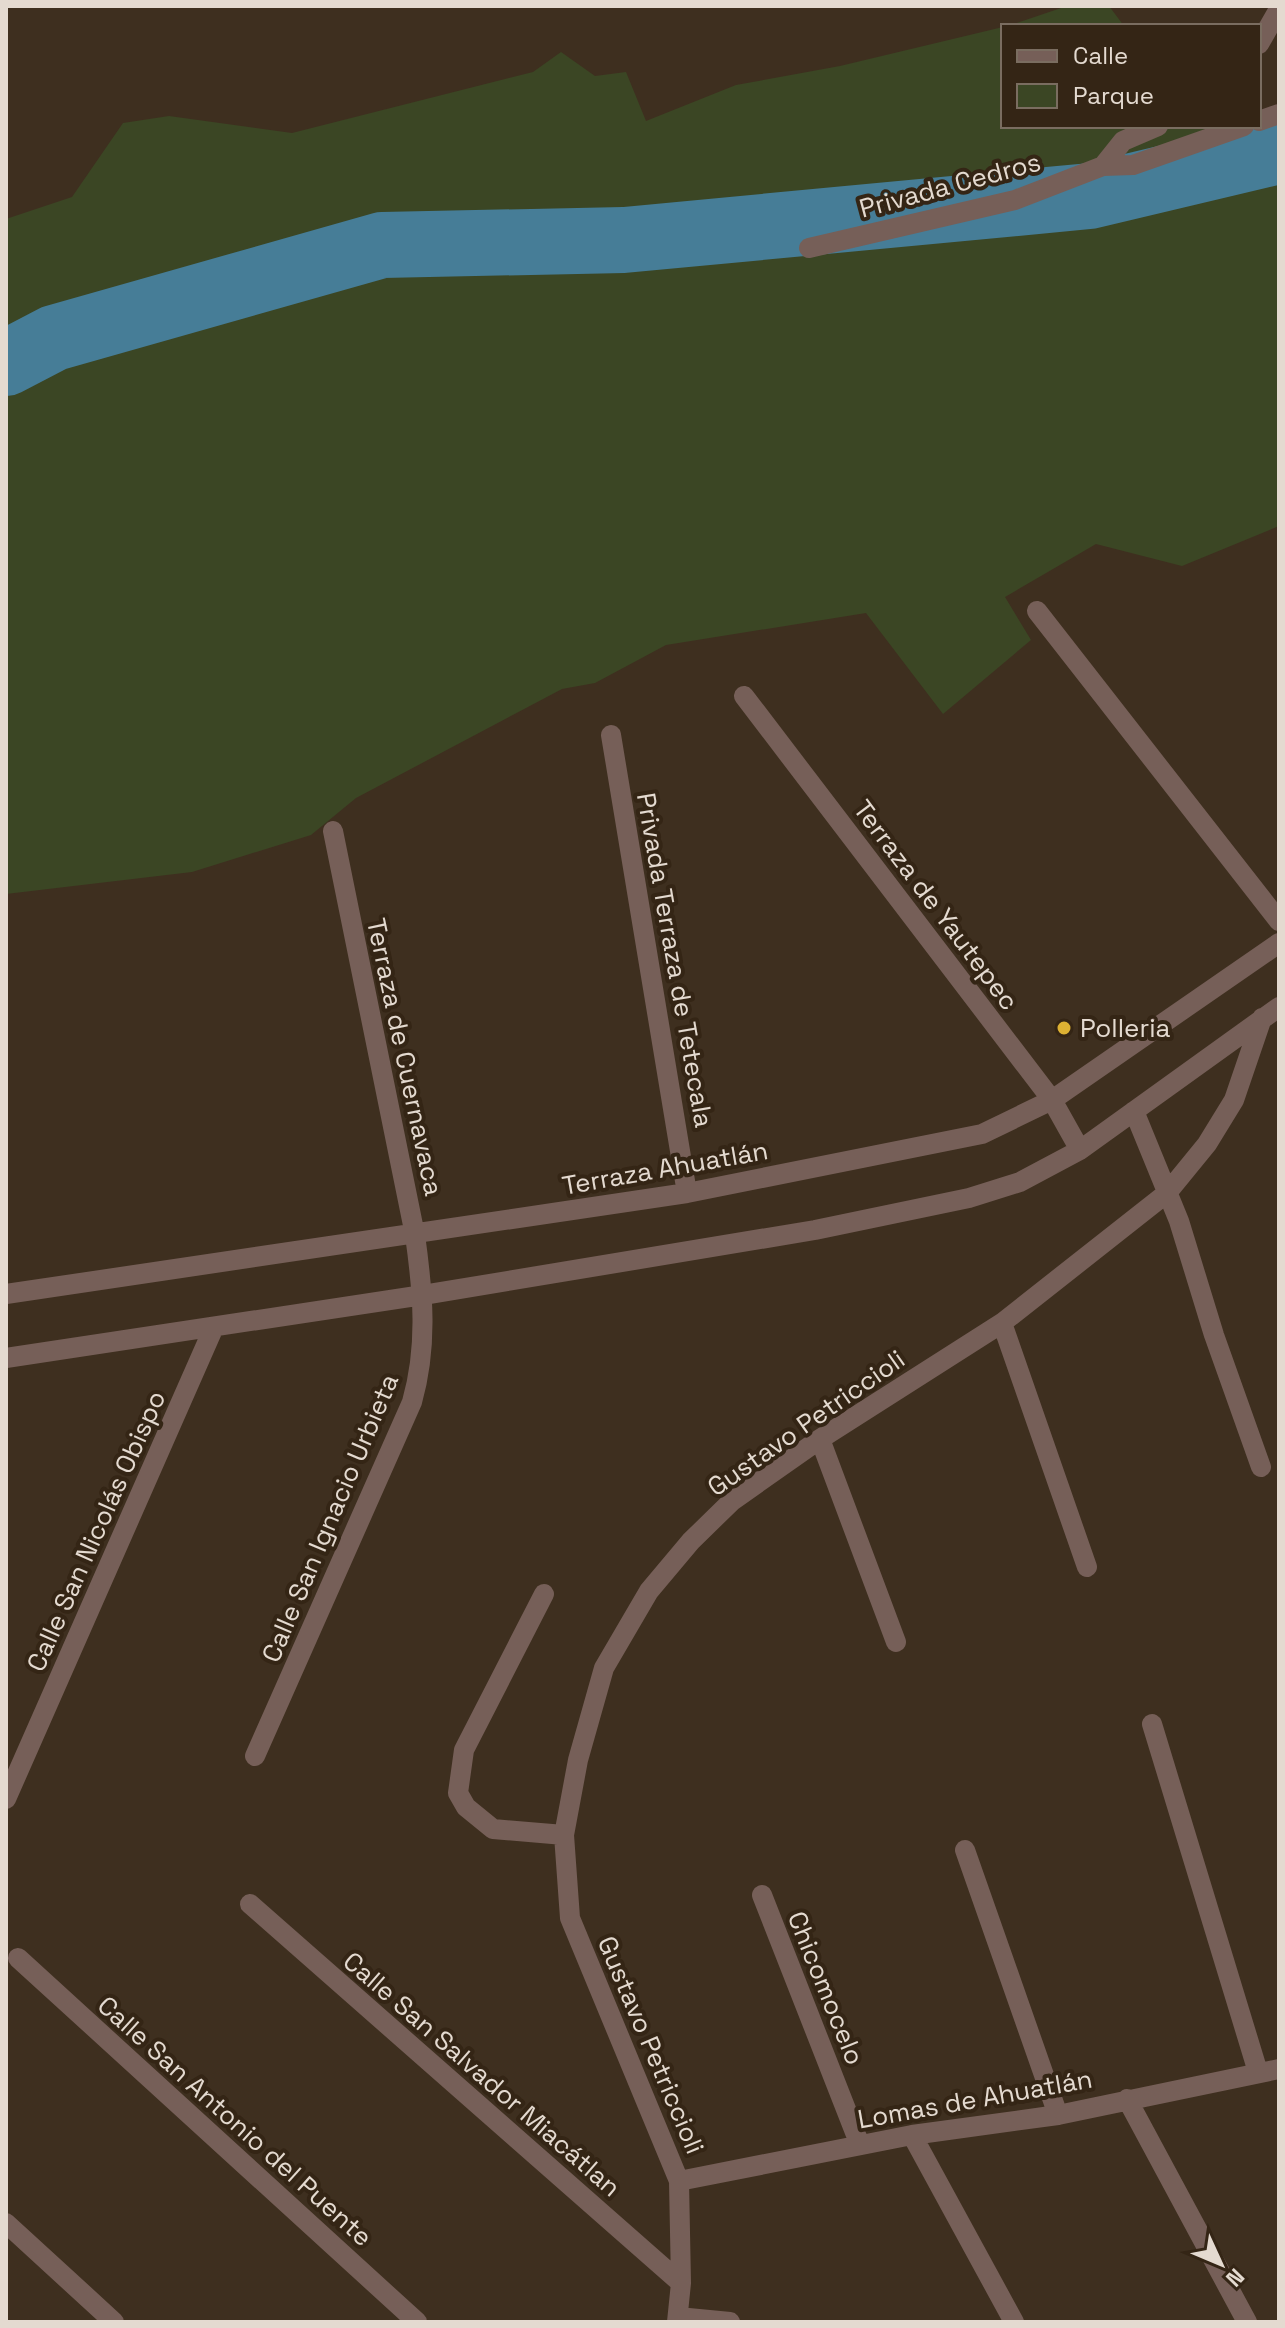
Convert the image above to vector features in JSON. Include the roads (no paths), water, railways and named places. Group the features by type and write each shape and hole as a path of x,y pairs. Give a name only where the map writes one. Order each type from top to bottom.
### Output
{"street":[{"path":"1261,40 1279,9"},
{"name":"Privada Cedros","path":"1103,166 1123,141 1153,128"},
{"name":"Privada Cedros","path":"809,248 1015,200 1103,166 1133,165 1238,128"},
{"path":"1037,611 1279,921"},
{"name":"Terraza de Yautepec","path":"744,696 1052,1100 1080,1150"},
{"name":"Privada Terraza de Tetecala","path":"611,735 687,1193"},
{"name":"Terraza de Cuernavaca","path":"333,831 415,1235 423,1295"},
{"name":"Terraza Ahuatlán","path":"6,1294 687,1193 982,1134 1052,1100 1279,943"},
{"path":"6,1358 423,1295 815,1230 969,1198 1020,1182 1080,1150 1270,1012"},
{"name":"Gustavo Petriccioli","path":"678,2320 681,2283 679,2181 570,1918 564,1835 578,1760 604,1668 649,1591 691,1541 732,1501 820,1439 1002,1323 1167,1193 1207,1144 1234,1100 1270,1012"},
{"path":"1134,1111 1167,1193 1261,1467"},
{"name":"Calle San Ignacio Urbieta","path":"255,1756 412,1402 423,1350 423,1295"},
{"path":"1002,1323 1087,1567"},
{"name":"Calle San Nicolás Obispo","path":"6,1799 214,1327"},
{"path":"820,1439 896,1642"},
{"path":"544,1594 464,1750 458,1793 466,1807 493,1829 564,1835"},
{"path":"1152,1724 1258,2072"},
{"path":"965,1850 1058,2115"},
{"name":"Chicomocelo","path":"762,1895 860,2145"},
{"name":"Calle San Salvador Miacátlan","path":"250,1904 681,2283"},
{"name":"Calle San Antonio del Puente","path":"18,1958 417,2322"},
{"name":"Lomas de Ahuatlán","path":"679,2181 912,2135 1058,2115 1279,2069"},
{"path":"1127,2099 1247,2322"},
{"path":"912,2135 1014,2322"},
{"path":"6,2223 114,2322"},
{"path":"678,2320 730,2322"}],"waterway":[{"path":"6,363 54,338 382,245 624,240 1090,196 1279,151"}],"place":[{"name":"Polleria","path":"1064,1028"}]}
